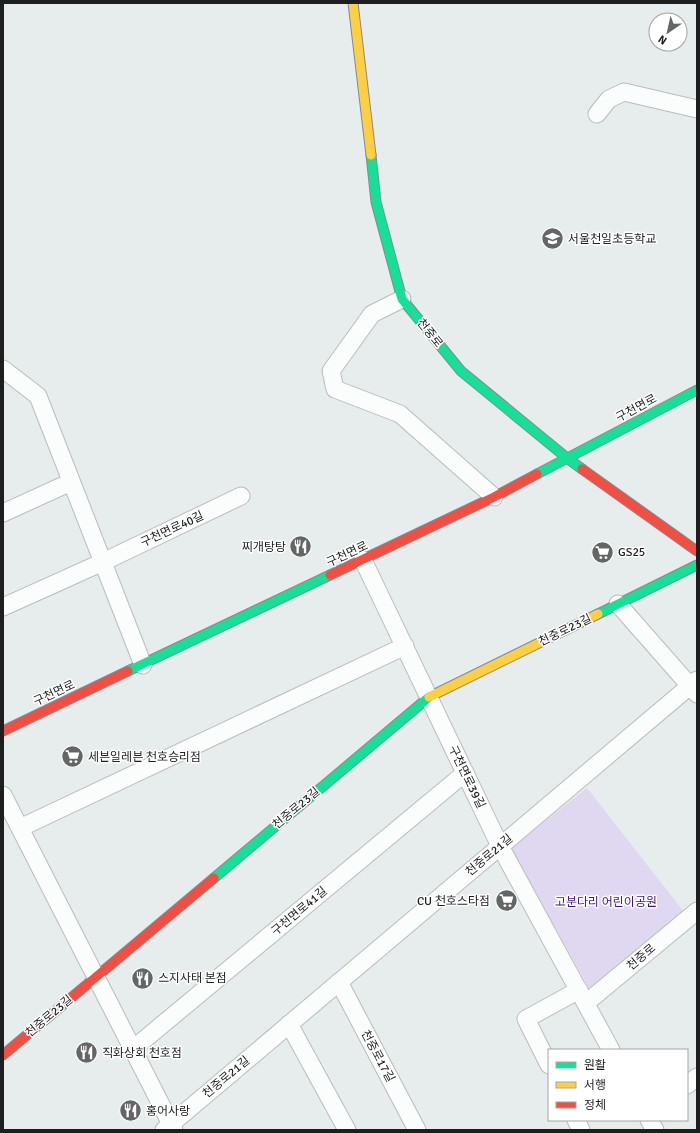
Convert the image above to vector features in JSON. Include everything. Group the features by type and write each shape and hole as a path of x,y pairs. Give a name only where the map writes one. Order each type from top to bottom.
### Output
{"street":[{"path":"343,3 356,32"},
{"name":"천중로","path":"353,3 376,202 402,299 461,371 567,458 697,550"},
{"path":"597,114 609,99 624,92 697,109"},
{"path":"402,299 372,314 332,371 335,389 400,414 494,497"},
{"path":"3,368 38,396 143,664"},
{"name":"구천면로","path":"3,731 494,497 697,390"},
{"path":"3,513 71,482"},
{"name":"구천면로40길","path":"3,607 241,496"},
{"name":"구천면로39길","path":"363,560 500,846 610,1049"},
{"name":"천중로23길","path":"3,1055 429,696 697,565"},
{"path":"618,604 695,687"},
{"path":"20,828 404,646"},
{"name":"천중로21길","path":"170,1128 289,1024 500,846 695,687"},
{"name":"구천면로41길","path":"133,1049 465,773"},
{"path":"3,795 133,1049 170,1128"},
{"name":"천중로","path":"582,997 697,911"},
{"name":"천중로17길","path":"339,982 417,1130"},
{"path":"548,1063 526,1019 582,997"},
{"path":"289,1024 347,1130"},
{"path":"688,1084 697,1077"},
{"path":"576,1121 581,1130"},
{"path":"650,1121 655,1130"}],"green space":[{"name":"고분다리 어린이공원","path":"587,788 684,912 589,988 511,848"}],"traffic: fast":[{"path":"371,155 376,202 402,299 461,371 582,469"},
{"path":"537,474 697,390"},
{"path":"598,614 697,565"},
{"path":"128,671 330,575"},
{"path":"214,878 429,697"}],"traffic: slow":[{"path":"353,3 371,155"},
{"path":"429,697 598,614"}],"traffic: jam":[{"path":"582,469 697,551"},
{"path":"330,575 494,497 537,474"},
{"path":"3,731 128,671"},
{"path":"3,1055 214,878"}],"place":[{"name":"서울천일초등학교","path":"553,239"},
{"name":"찌개탕탕","path":"301,547"},
{"name":"GS25","path":"602,552"},
{"name":"세븐일레븐 천호승리점","path":"73,757"},
{"name":"CU 천호스타점","path":"506,901"},
{"name":"스지사태 본점","path":"142,978"},
{"name":"직화상회 천호점","path":"87,1053"},
{"name":"홍어사랑","path":"131,1111"}]}
